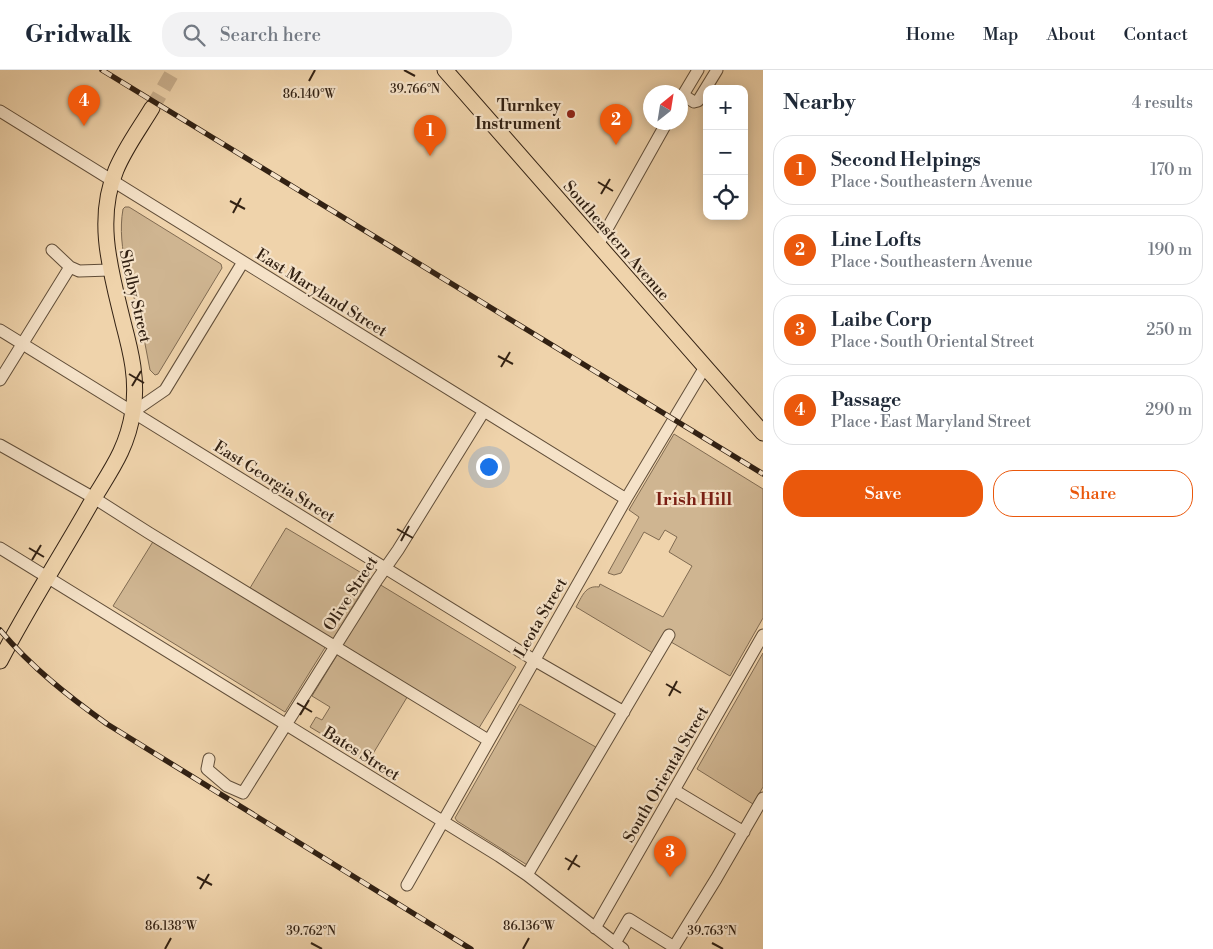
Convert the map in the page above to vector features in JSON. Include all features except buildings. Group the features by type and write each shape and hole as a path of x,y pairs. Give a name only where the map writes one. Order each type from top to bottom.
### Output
{"main road":[{"name":"Southeastern Avenue","path":"445,70 763,433"},
{"name":"Shelby Street","path":"0,661 47,577 120,455 127,436 133,412 135,383 132,357 110,270 106,240 106,220 109,194 116,169 152,108"}],"street":[{"path":"688,88 698,70"},
{"path":"688,100 698,101 717,70"},
{"name":"East Maryland Street","path":"0,111 626,499"},
{"path":"598,245 663,130"},
{"path":"52,250 70,267 79,271 110,270"},
{"path":"133,412 165,390 243,262"},
{"path":"0,380 70,267"},
{"name":"East Georgia Street","path":"0,330 534,660 624,712"},
{"name":"Leota Street","path":"407,885 441,822 626,499 705,367"},
{"name":"Olive Street","path":"209,759 208,769 227,786 243,793 484,411"},
{"path":"0,445 94,498 149,534 488,740"},
{"name":"Bates Street","path":"0,548 527,875 619,946"},
{"path":"527,875 669,635"},
{"name":"South Oriental Street","path":"594,928 763,636"},
{"path":"674,790 744,832"},
{"path":"619,946 629,920 674,947 763,798"}],"shaded area":[{"path":"125,207 129,207 221,264 222,268 158,374 155,375 150,370 124,254 121,224"},
{"path":"674,434 763,489 763,618 730,676 671,642 661,658 576,607 587,590 599,587 600,584 663,617 692,566 669,552 677,537 665,530 659,540 644,532 621,573 614,575 608,573 639,517 629,510"},
{"path":"286,528 370,578 333,639 250,588"},
{"path":"154,540 326,646 285,712 113,606"},
{"path":"379,584 516,667 479,728 343,645"},
{"path":"339,652 409,694 368,762 310,727 316,717 322,720 330,707 312,696"},
{"path":"763,653 763,787 753,804 697,769"},
{"path":"520,704 601,750 532,868 455,818"}],"tunnel":[{"path":"152,108 174,70"}],"railway":[{"path":"102,70 763,474"},
{"path":"0,630 50,680 107,724 471,949"}],"place":[{"name":"Turnkey Instrument","path":"571,114"},
{"name":"Passage","path":"84,126"},
{"name":"Line Lofts","path":"616,145"},
{"name":"Second Helpings","path":"430,156"},
{"name":"Laibe Corp","path":"670,877"}],"district":[{"name":"Irish Hill","path":"694,499"}]}
